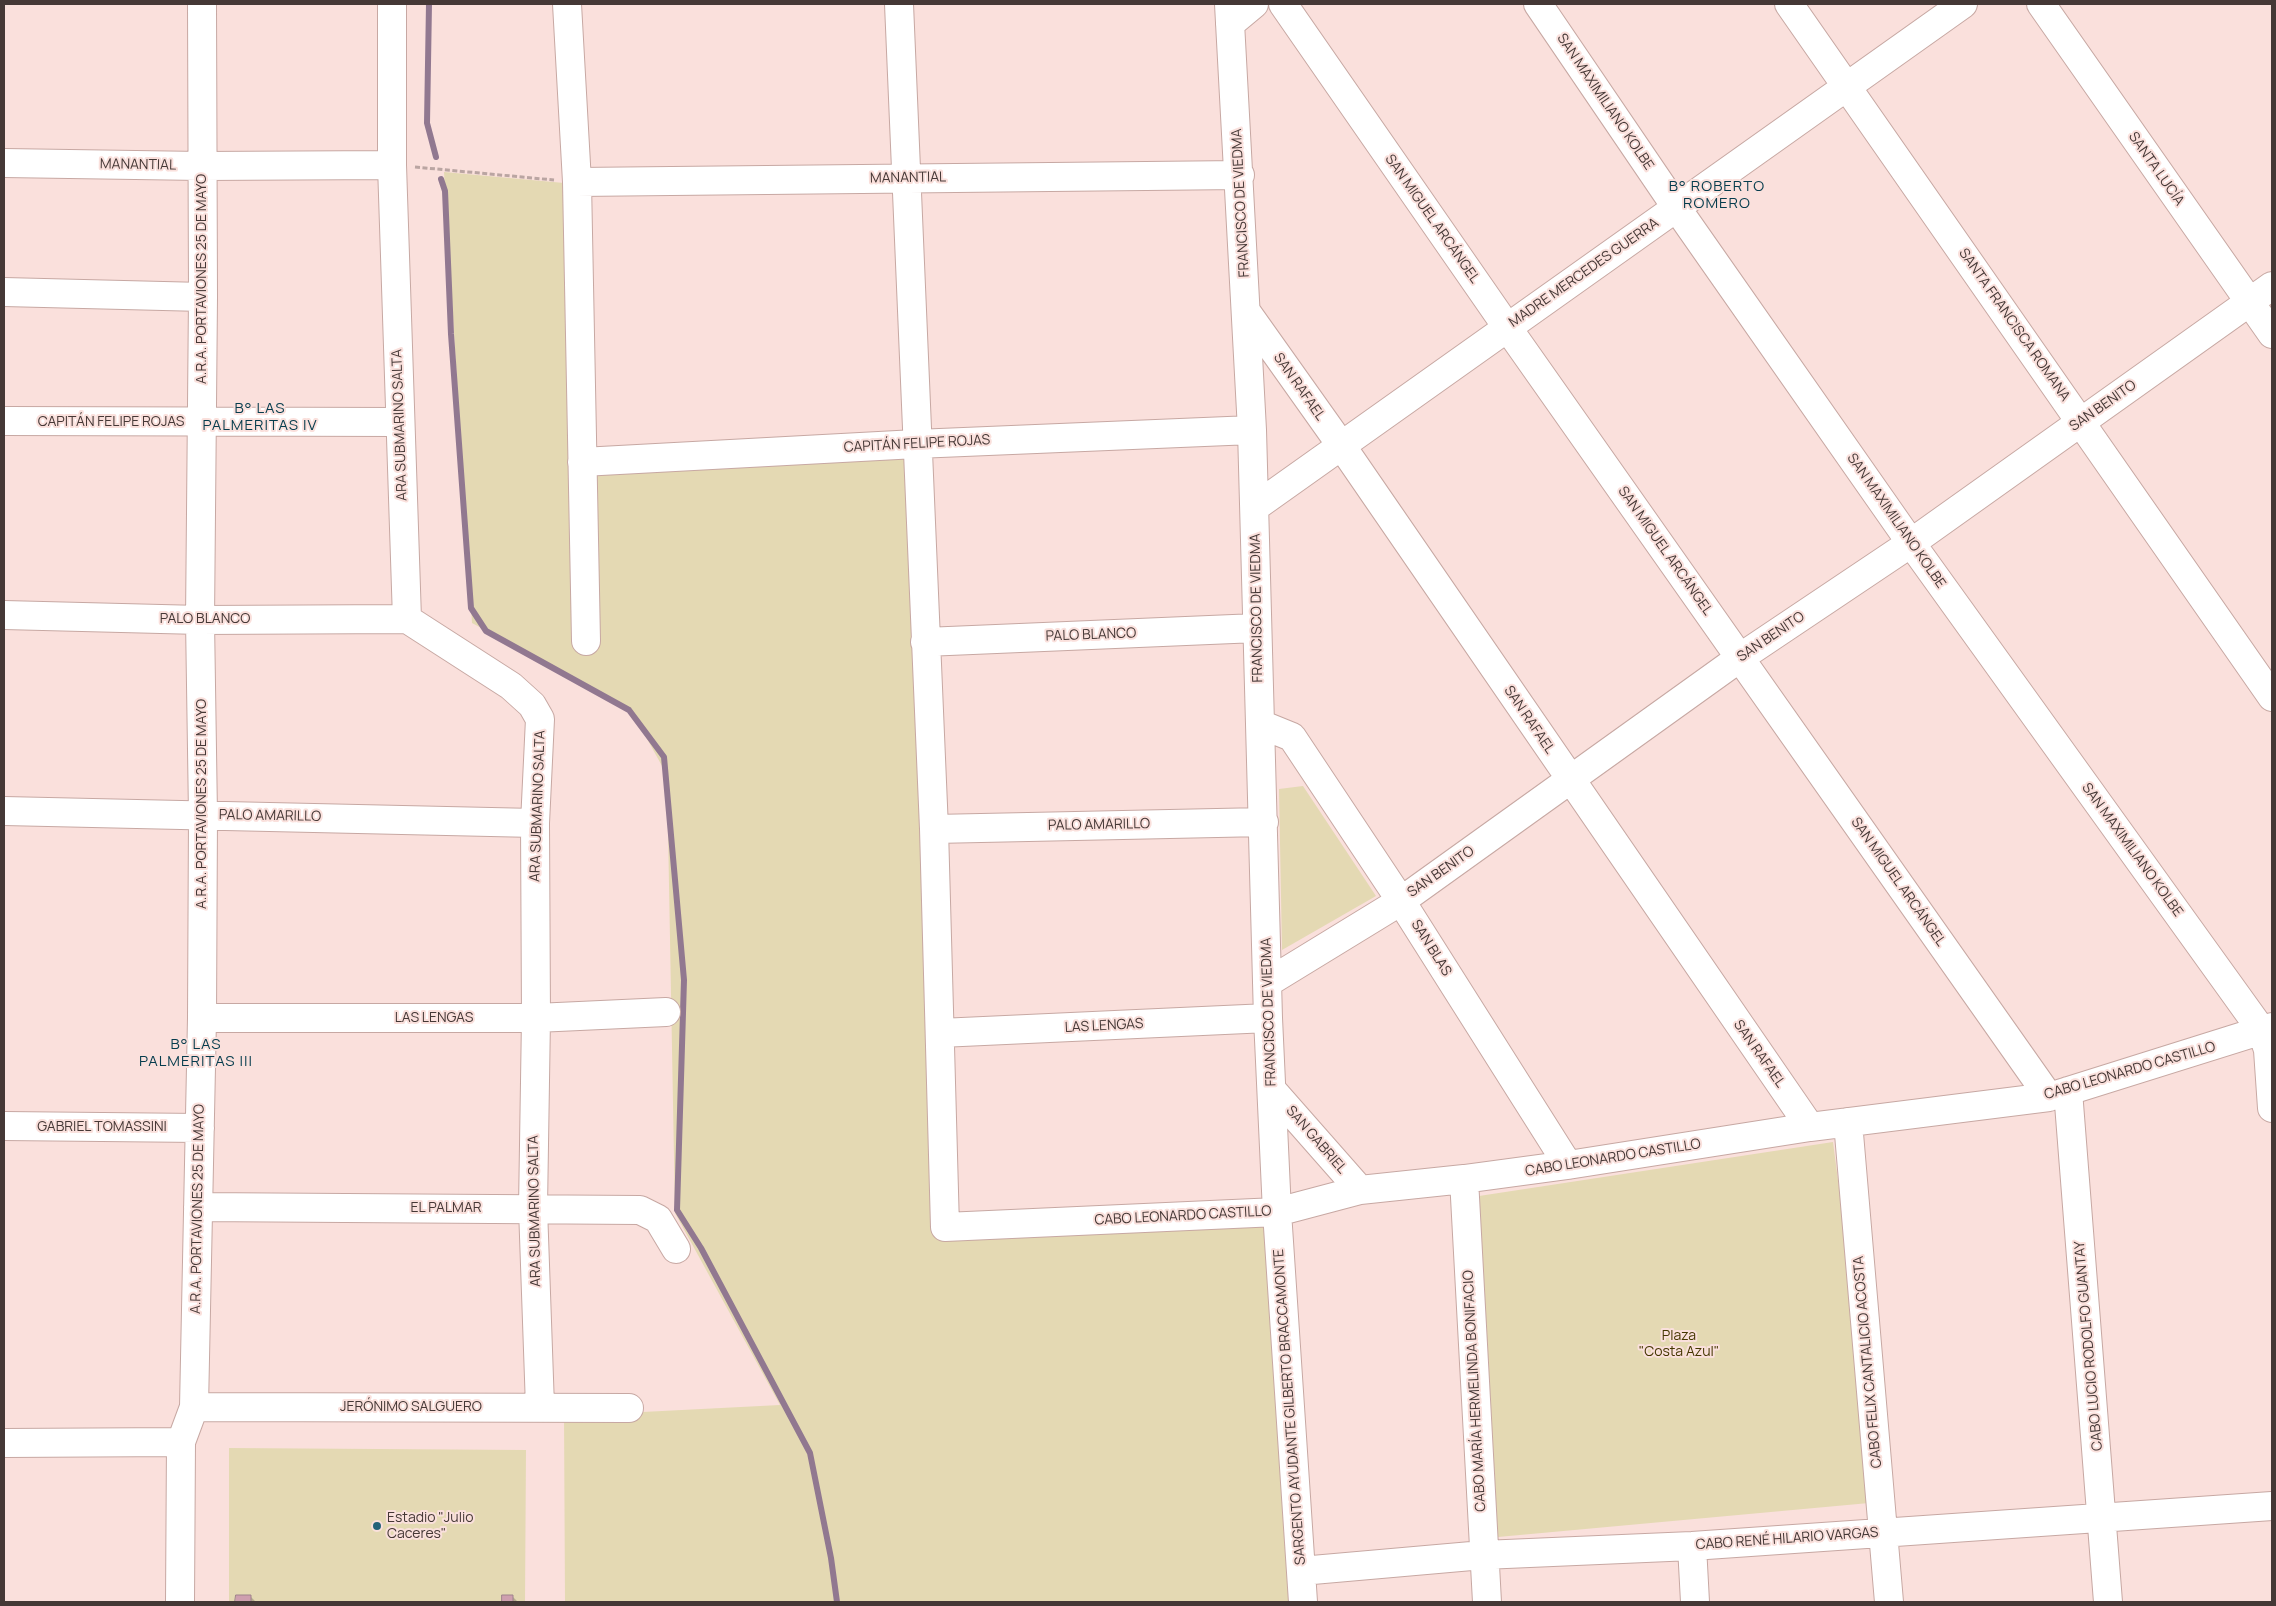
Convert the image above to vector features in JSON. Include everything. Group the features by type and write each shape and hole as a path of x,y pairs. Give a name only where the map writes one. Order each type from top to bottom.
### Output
{"street":[{"name":"A.R.A. PORTAVIONES 25 DE MAYO","path":"180,1602 181,1442 194,1407 202,1018 203,815 200,620 203,296 201,166 202,4"},
{"name":"ARA SUBMARINO SALTA","path":"392,4 392,165 406,618 511,686 532,705 540,718 535,823 536,1018 533,1208 540,1407"},
{"path":"567,4 576,182 586,641"},
{"path":"899,4 916,444 934,829 940,1033"},
{"path":"1230,14 1254,4"},
{"name":"SAN MIGUEL ARCÁNGEL","path":"1282,4 1741,658 2058,1094"},
{"name":"SAN MAXIMILIANO KOLBE","path":"1538,4 1676,207 1912,544 2267,1029"},
{"name":"SANTA FRANCISCA ROMANA","path":"1788,4 2082,421 2272,696"},
{"name":"MADRE MERCEDES GUERRA","path":"1255,507 1963,4"},
{"name":"SANTA LUCÍA","path":"2041,4 2272,334"},
{"name":"FRANCISCO DE VIEDMA","path":"1230,14 1248,314 1264,822 1268,1018 1278,1212"},
{"name":"MANANTIAL","path":"4,163 201,166 392,165"},
{"name":"MANANTIAL","path":"576,182 1240,175"},
{"name":"SAN BENITO","path":"1267,983 1401,900 1741,658 1912,544 2272,286"},
{"path":"4,292 203,296"},
{"name":"SAN RAFAEL","path":"1248,314 1341,445 1570,781 1810,1127"},
{"name":"CAPITÁN FELIPE ROJAS","path":"4,421 399,422"},
{"name":"CAPITÁN FELIPE ROJAS","path":"582,462 916,444 1252,430"},
{"name":"PALO BLANCO","path":"4,615 200,620 406,618"},
{"name":"PALO BLANCO","path":"925,642 1257,628"},
{"name":"SAN BLAS","path":"1260,724 1292,737 1401,900 1568,1165"},
{"name":"PALO AMARILLO","path":"4,811 535,823"},
{"name":"PALO AMARILLO","path":"934,829 1264,822"},
{"name":"LAS LENGAS","path":"202,1018 536,1018 666,1012"},
{"name":"LAS LENGAS","path":"940,1033 1268,1018"},
{"path":"2267,1029 2272,1108"},
{"name":"CABO LEONARDO CASTILLO","path":"940,1033 945,1227 1278,1212 1360,1190 1568,1165 1810,1127 2058,1094 2267,1029"},
{"name":"SAN GABRIEL","path":"1272,1090 1360,1190"},
{"name":"CABO LUCIO RODOLFO GUANTAY","path":"2058,1094 2103,1518 2108,1602"},
{"name":"CABO FELIX CANTALICIO ACOSTA","path":"1848,1122 1889,1602"},
{"name":"GABRIEL TOMASSINI","path":"4,1126 200,1128"},
{"name":"CABO MARÍA HERMELINDA BONIFACIO","path":"1464,1179 1487,1602"},
{"name":"EL PALMAR","path":"198,1207 640,1210 658,1219 676,1249"},
{"name":"SARGENTO AYUDANTE GILBERTO BRACCAMONTE","path":"1278,1212 1303,1602"},
{"name":"JERÓNIMO SALGUERO","path":"194,1407 629,1408"},
{"path":"4,1443 181,1442"},
{"name":"CABO RENÉ HILARIO VARGAS","path":"1301,1571 1483,1555 1692,1546 2272,1506"},
{"path":"1692,1546 1695,1602"}],"path":[{"path":"392,165 576,182"}],"green space":[{"path":"444,172 575,184 581,463 911,450 943,1229 1276,1213 1301,1602 565,1602 564,1416 780,1405 675,1213 667,775 630,708 472,623"},
{"path":"1303,786 1376,896 1282,950 1279,789"},
{"name":"Plaza \"Costa Azul\"","path":"1833,1142 1880,1502 1498,1537 1479,1196"},
{"name":"Estadio \"Julio Caceres\"","path":"229,1448 526,1450 525,1602 229,1602"}],"building":[{"path":"236,1595 251,1595 251,1602 235,1602"},
{"path":"502,1595 513,1595 513,1602 502,1602"}],"waterway":[{"path":"429,4 427,123 436,157"},
{"path":"441,179 445,191 451,334 471,608 486,631 629,710 664,757 684,980 677,1210 701,1248 810,1453 831,1558 837,1602"}],"place":[{"name":"Estadio \"Julio Caceres\"","path":"377,1526"}],"district":[{"name":"B° ROBERTO ROMERO","path":"1717,196"},
{"name":"B° LAS PALMERITAS IV","path":"260,418"},
{"name":"B° LAS PALMERITAS III","path":"196,1054"}]}
